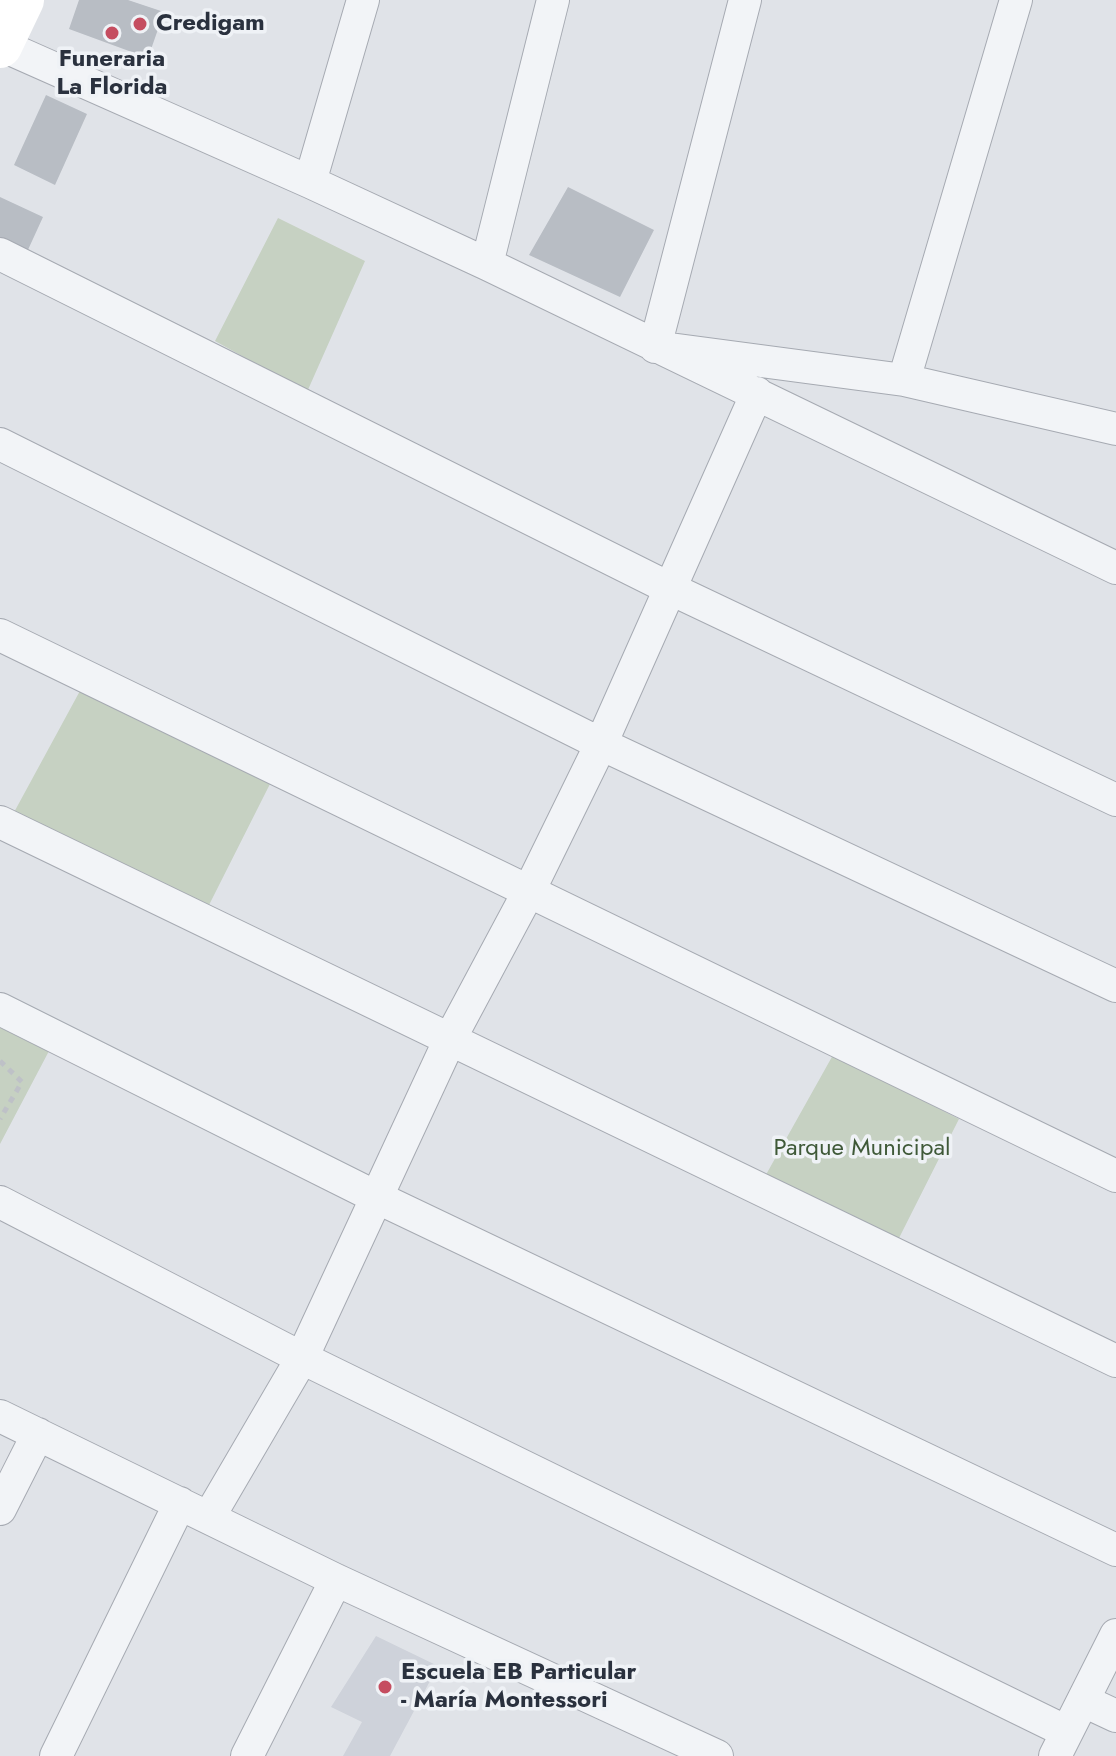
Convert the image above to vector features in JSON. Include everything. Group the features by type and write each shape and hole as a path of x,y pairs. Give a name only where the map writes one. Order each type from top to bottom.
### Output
{"main road":[{"path":"0,46 22,0"}],"street":[{"path":"310,182 363,0"},
{"path":"487,264 553,0"},
{"path":"655,347 745,0"},
{"path":"904,380 1016,0"},
{"path":"0,46 310,182 487,264 1116,568"},
{"path":"0,254 671,589 1116,800"},
{"path":"655,347 904,380 1116,429"},
{"path":"209,1517 302,1358 451,1037 529,891 601,744 757,393"},
{"path":"0,444 601,744 1116,986"},
{"path":"0,635 1116,1176"},
{"path":"0,822 451,1037 1116,1361"},
{"path":"0,1009 376,1197 1116,1550"},
{"path":"0,1202 1061,1744 1116,1635"},
{"path":"0,1416 336,1580 717,1756"},
{"path":"0,1509 38,1434"},
{"path":"56,1756 180,1503"},
{"path":"247,1756 336,1580"},
{"path":"1084,1701 1116,1716"}],"path":[{"path":"0,1061 22,1082 0,1119"}],"shaded area":[{"name":"Escuela EB Particular - María Montessori","path":"376,1636 438,1666 390,1756 343,1756 362,1722 331,1707"}],"green space":[{"path":"278,218 365,261 307,392 215,341"},
{"path":"81,689 272,780 208,907 12,816"},
{"path":"0,1027 49,1051 0,1144"},
{"name":"Parque Municipal","path":"833,1055 959,1119 896,1244 763,1180"}],"building":[{"path":"79,0 128,0 164,12 148,58 69,29"},
{"path":"46,95 87,114 55,185 14,165"},
{"path":"568,187 654,230 620,297 529,255"},
{"path":"0,197 43,217 27,252 0,239"}],"place":[{"name":"Credigam","path":"140,24"},
{"name":"Funeraria La Florida","path":"112,33"},
{"name":"Escuela EB Particular - María Montessori","path":"385,1687"}]}
